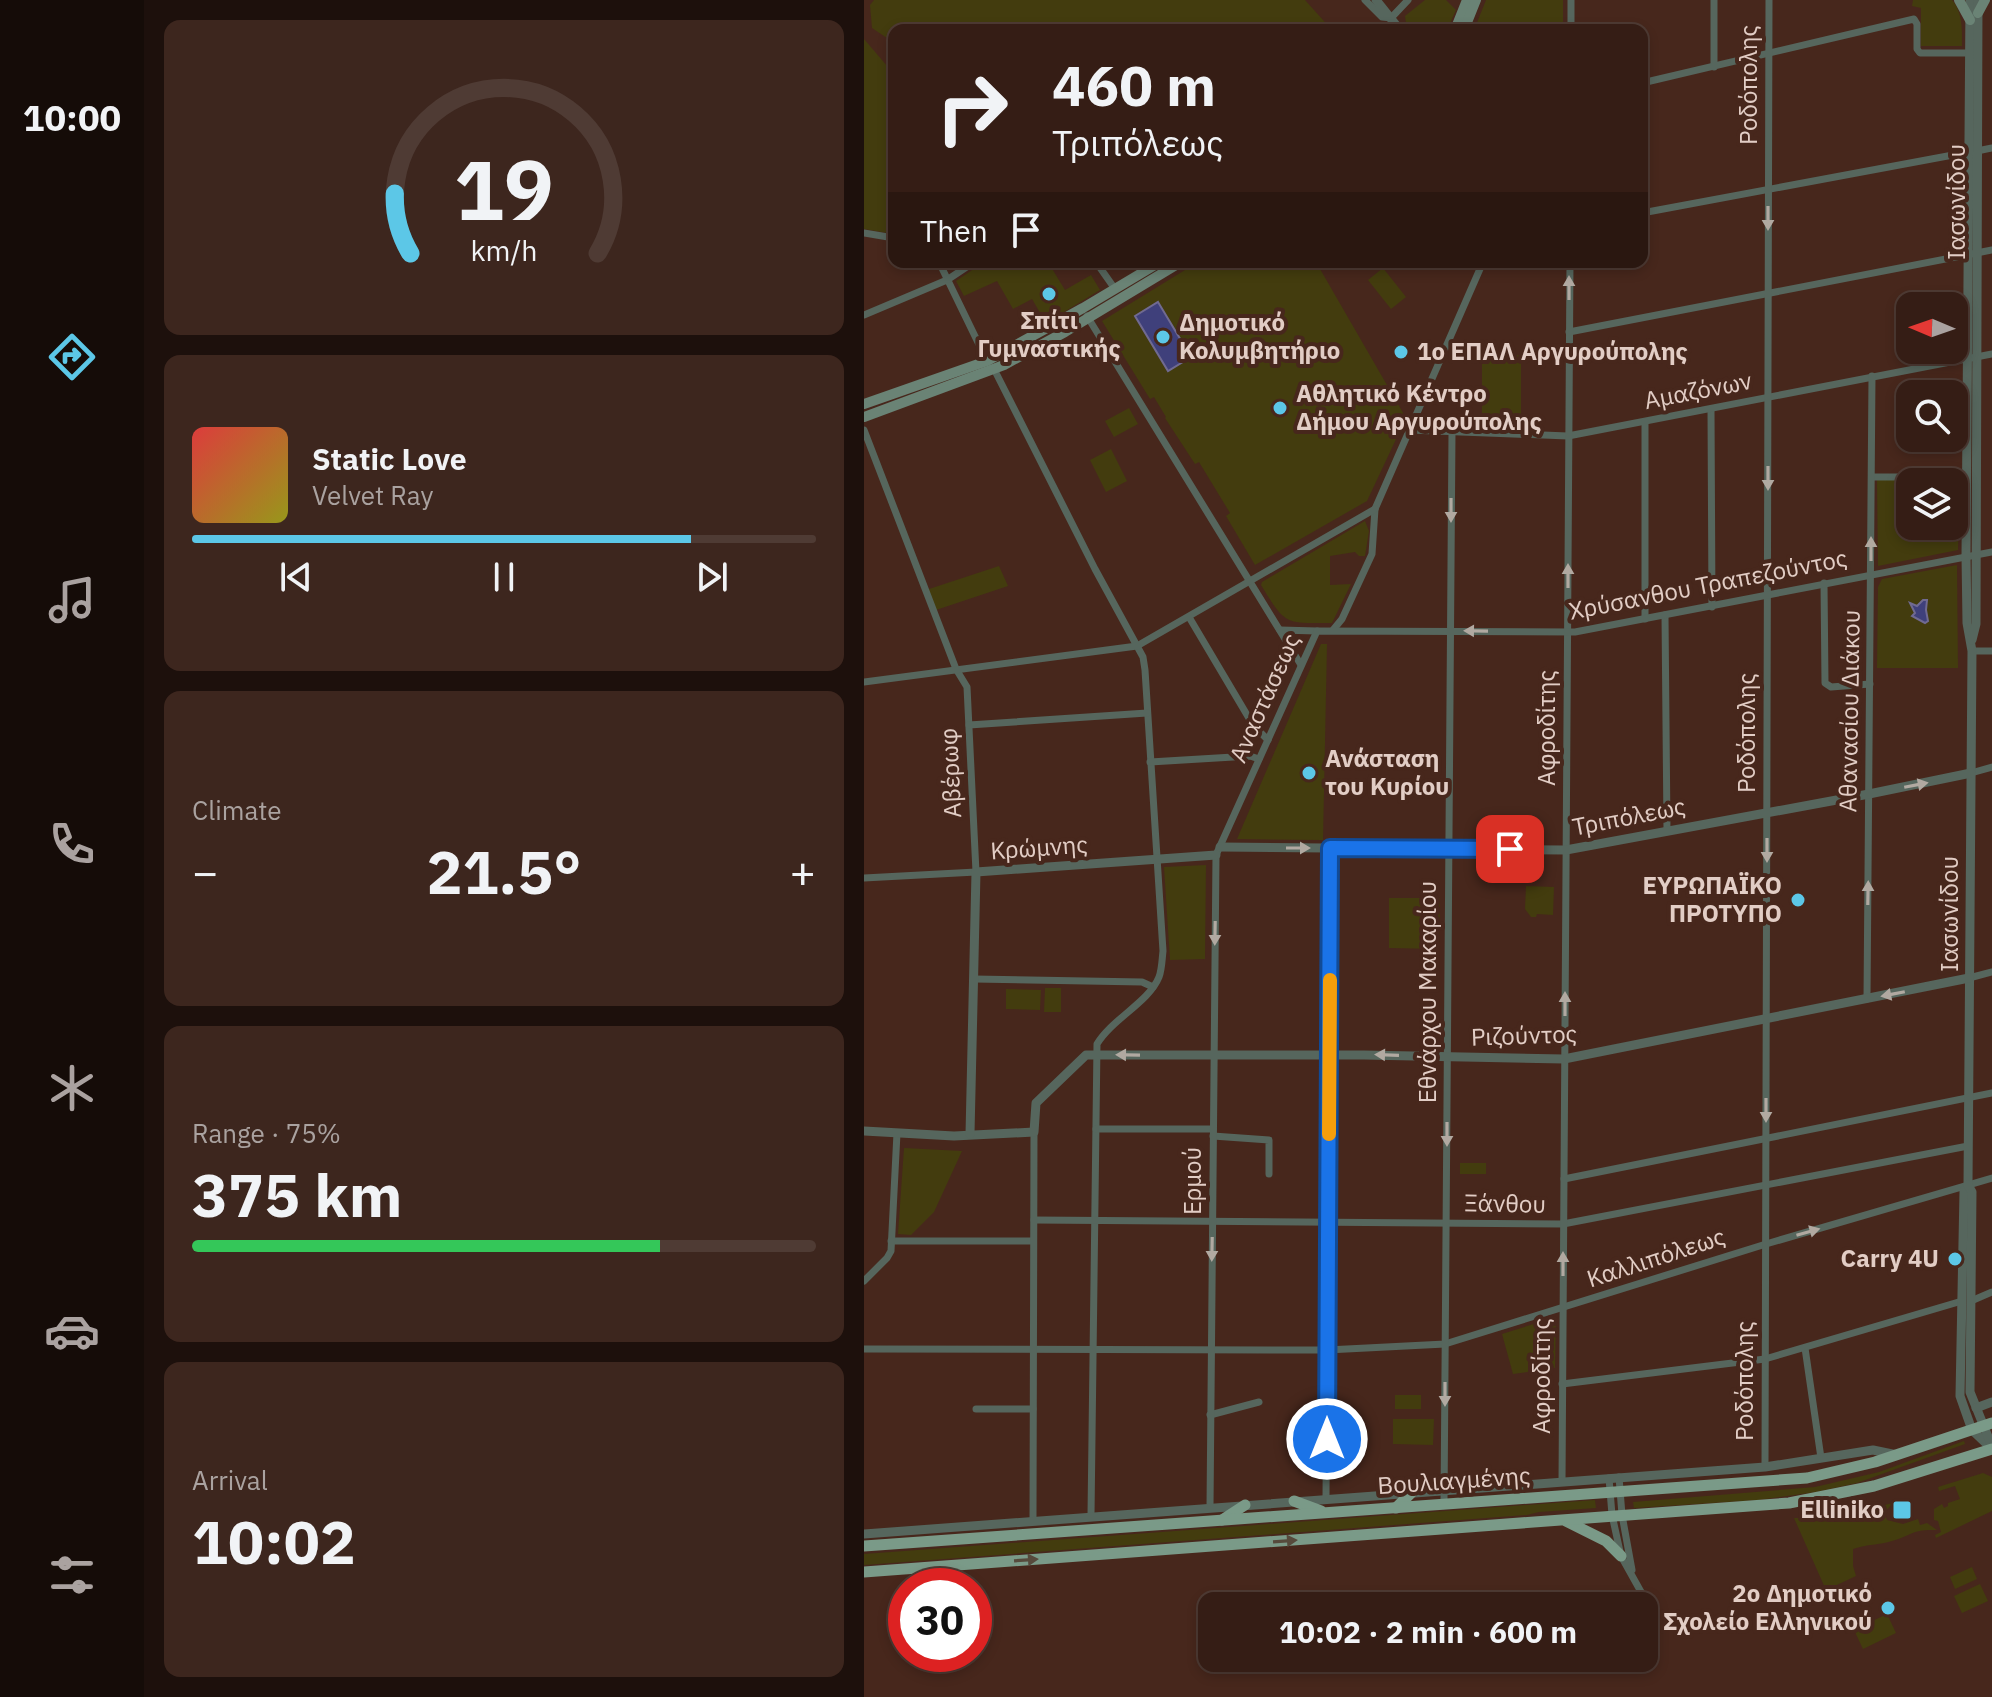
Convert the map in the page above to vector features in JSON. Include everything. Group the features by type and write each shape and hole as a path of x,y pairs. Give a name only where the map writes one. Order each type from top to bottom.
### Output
{"main road":[{"path":"1466,24 1476,0"},
{"path":"1959,0 1974,16 1985,0"},
{"path":"1457,24 1463,2"},
{"path":"1086,313 1115,289 1150,268"},
{"path":"864,417 990,365 1170,268"},
{"path":"864,404 990,365"},
{"name":"Βουλιαγμένης","path":"864,1546 1807,1478 1897,1455 1983,1426"},
{"name":"Βουλιαγμένης","path":"864,1572 1813,1500 1866,1488 1992,1448"},
{"path":"1396,1508 1412,1492"},
{"path":"1294,1501 1326,1513"},
{"path":"1221,1520 1245,1505"},
{"path":"1562,1520 1606,1541 1621,1556"}],"street":[{"path":"1365,0 1382,17 1391,18"},
{"path":"1376,0 1396,24"},
{"path":"1391,18 1408,0"},
{"path":"1571,0 1571,24"},
{"path":"1714,0 1714,67"},
{"name":"Ροδόπολης","path":"1765,1467 1769,0"},
{"name":"Ιασωνίδου","path":"1970,0 1974,16 1971,556"},
{"name":"Ιασωνίδου","path":"1973,151 1970,53 1978,0"},
{"path":"1648,82 1914,19 1920,53 1970,53"},
{"path":"1648,212 1992,148"},
{"path":"864,233 888,237"},
{"path":"1569,332 1992,250"},
{"path":"942,268 1143,657 1163,951 1160,975 1153,987 1103,1033 1097,1044 1091,1515"},
{"path":"864,315 947,280 965,268"},
{"path":"1100,268 1115,289"},
{"name":"Αναστάσεως","path":"1218,851 1317,631 1333,630 1342,619 1372,554 1375,509 1480,268"},
{"name":"Αφροδίτης","path":"1562,1482 1570,268"},
{"path":"1086,313 1301,665"},
{"name":"Αμαζόνων","path":"1409,430 1568,436 1992,354"},
{"name":"Ιασωνίδου","path":"1967,468 1972,357"},
{"name":"Αθανασίου Διάκου","path":"1867,999 1872,376"},
{"path":"1711,409 1712,607"},
{"path":"1645,422 1645,619"},
{"name":"Αβέρωφ","path":"864,430 956,669 967,687 976,872 970,1134"},
{"name":"Εθνάρχου Μακαρίου","path":"1444,1504 1452,432"},
{"path":"1872,477 1896,477"},
{"name":"Ιασωνίδου","path":"1968,497 1976,624 1972,647 1968,1185 1964,1191 1966,1301 1970,1392 1992,1448"},
{"path":"864,682 1137,646 1375,509"},
{"name":"Χρύσανθου Τραπεζούντος","path":"1333,630 1567,633 1992,552"},
{"path":"1824,583 1824,677 1828,686 1870,684"},
{"path":"1665,615 1667,830"},
{"path":"1189,617 1253,725 1268,740"},
{"path":"1280,630 1317,631"},
{"path":"1972,647 1992,651"},
{"path":"969,725 1147,713"},
{"path":"1150,762 1250,756 1259,759"},
{"name":"Τριπόλεως","path":"1218,851 1330,848 1566,850 1869,794 1992,767"},
{"path":"1326,1498 1330,848"},
{"name":"Κρώμνης","path":"864,878 1157,861 1218,851"},
{"name":"Ερμού","path":"1210,1507 1218,851"},
{"name":"Ριζούντος","path":"1097,1054 1564,1059 1992,972"},
{"path":"974,979 1142,982 1153,987"},
{"path":"1033,1520 1036,1103 1086,1055 1097,1054"},
{"path":"1564,1179 1992,1093"},
{"path":"1096,1129 1213,1132 1269,1140 1269,1174"},
{"path":"864,1131 1034,1132"},
{"path":"864,1281 887,1258 891,1241 897,1133"},
{"name":"Ξάνθου","path":"1034,1220 1563,1224 1968,1146"},
{"name":"Καλλιπόλεως","path":"864,1349 1327,1350 1445,1344 1766,1244 1992,1178"},
{"path":"891,1241 1033,1241"},
{"path":"1562,1384 1765,1359 1992,1292"},
{"name":"Ιασωνίδου","path":"1966,1301 1960,1396 1983,1426"},
{"path":"1805,1348 1821,1458"},
{"path":"1210,1415 1259,1402"},
{"path":"1976,1408 1992,1402"},
{"path":"976,1409 1033,1409"},
{"path":"864,1534 1765,1467 1873,1450 1897,1455"},
{"path":"1614,1477 1621,1556 1642,1592"},
{"path":"1617,1515 1632,1572"}],"shaded area":[{"path":"874,0 1305,0 1327,24 888,24 888,39 872,28 870,5"},
{"path":"1425,0 1446,0 1456,10 1450,24 1407,24 1405,16"},
{"path":"1486,0 1563,0 1563,24 1476,24"},
{"path":"1913,0 1952,0 1960,16 1962,46 1921,46 1921,8 1912,6"},
{"path":"864,39 888,67 888,233 864,229"},
{"name":"Σπίτι Γυμναστικής","path":"975,268 1052,268 1065,290 1091,275 1100,290 1046,323 1032,299 1013,309 997,281 964,296 956,281"},
{"name":"Αθλητικό Κέντρο Δήμου Αργυρούπολης","path":"1188,268 1319,268 1406,418 1367,501 1255,565 1226,516 1230,513 1199,462 1195,464 1154,397 1150,399 1102,321"},
{"path":"1383,268 1406,297 1391,309 1368,280"},
{"name":"Δημοτικό Κολυμβητήριο","path":"1158,302 1191,357 1168,371 1135,316"},
{"path":"1482,355 1521,355 1521,425 1482,424"},
{"path":"1129,408 1138,424 1114,437 1105,421"},
{"path":"1111,449 1127,481 1106,492 1090,460"},
{"path":"1877,480 1896,480 1896,540 1958,540 1958,550 1878,566"},
{"path":"1365,521 1369,531 1365,556 1355,552 1330,556 1330,585 1351,584 1332,623 1295,622 1282,615 1261,585 1262,582"},
{"path":"1957,565 1958,668 1877,668 1878,587 1882,579"},
{"path":"999,566 1008,586 933,611 926,590"},
{"path":"1927,600 1928,621 1925,623 1912,616 1915,613 1910,603 1917,606"},
{"path":"1321,644 1327,644 1323,840 1237,839"},
{"path":"1505,855 1536,856 1536,875 1505,874"},
{"path":"1206,865 1205,959 1170,960 1164,867"},
{"path":"1526,886 1554,887 1553,915 1537,914 1531,917 1525,909"},
{"path":"1389,898 1440,898 1439,949 1389,948"},
{"path":"1045,988 1061,988 1061,1012 1044,1012"},
{"path":"1006,989 1041,990 1040,1010 1006,1009"},
{"path":"904,1148 962,1151 934,1212 911,1235 898,1234"},
{"path":"1460,1163 1486,1163 1486,1174 1460,1174"},
{"path":"1556,1317 1555,1368 1513,1374 1502,1334"},
{"path":"1395,1395 1421,1395 1421,1409 1395,1409"},
{"path":"1393,1419 1434,1419 1433,1445 1393,1444"},
{"path":"1964,1441 1965,1444 1857,1483 1816,1492 1758,1500 1634,1508 1633,1502 1815,1487 1879,1472"},
{"path":"1983,1473 1992,1477 1992,1511 1936,1538 1935,1535 1941,1532 1938,1521 1934,1520 1934,1509 1942,1504 1944,1508 1960,1499 1955,1486 1939,1491 1938,1487"},
{"path":"1595,1500 1596,1508 1527,1515 864,1565 864,1554"},
{"path":"1893,1503 1884,1513 1887,1520 1903,1524 1918,1519 1920,1525 1927,1523 1937,1530 1917,1531 1899,1539 1853,1549 1856,1576 1826,1590 1794,1518 1830,1518"},
{"path":"1972,1567 1977,1579 1955,1589 1950,1577"},
{"path":"1980,1584 1988,1601 1962,1613 1954,1596"},
{"path":"1887,1614 1896,1633 1863,1649 1854,1630"}],"slow traffic":[{"path":"1329,1134 1330,980"}],"place":[{"name":"Σπίτι Γυμναστικής","path":"1049,294"},
{"name":"Δημοτικό Κολυμβητήριο","path":"1163,337"},
{"name":"1o ΕΠΑΛ Αργυρούπολης","path":"1401,352"},
{"name":"Αθλητικό Κέντρο Δήμου Αργυρούπολης","path":"1280,408"},
{"name":"Ανάσταση του Κυρίου","path":"1309,773"},
{"name":"ΕΥΡΩΠΑΪΚΟ ΠΡΟΤΥΠΟ","path":"1798,900"},
{"name":"Carry 4U","path":"1955,1259"},
{"name":"Elliniko","path":"1902,1510"},
{"name":"2ο Δημοτικό Σχολείο Ελληνικού","path":"1888,1608"}],"route":[{"path":"1327,1439 1330,848 1510,849"}]}
